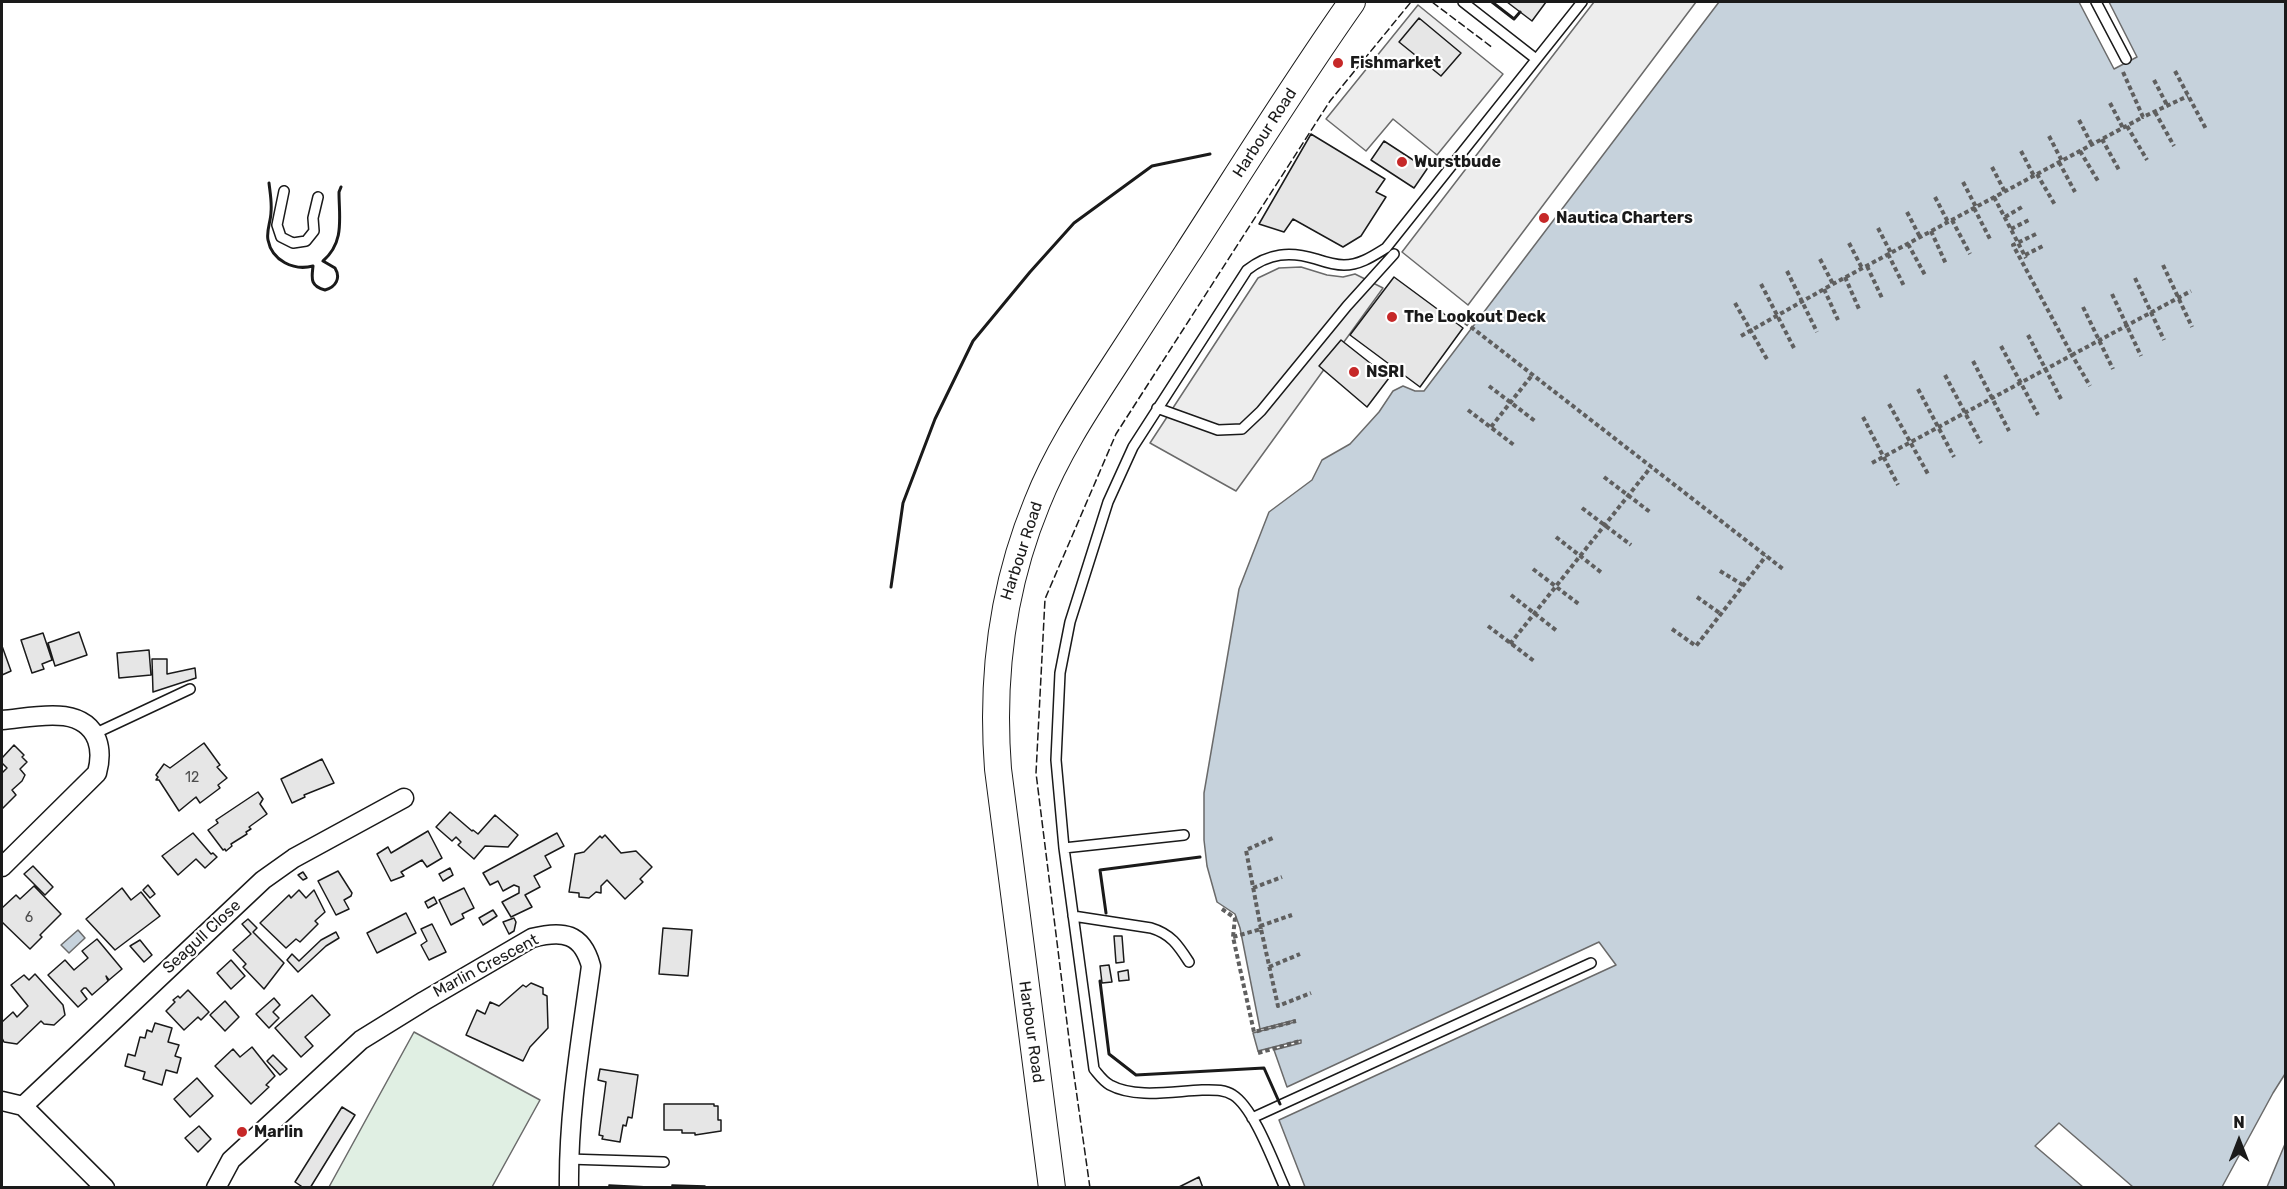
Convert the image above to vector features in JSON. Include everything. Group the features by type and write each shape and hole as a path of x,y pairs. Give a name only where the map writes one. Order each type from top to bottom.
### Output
{"street":[{"name":"Harbour Road","path":"1052,1188 998,769 995,725 996,675 1000,636 1012,574 1037,502 1076,424 1276,118 1310,62 1352,2"},
{"path":"2,720 67,716 79,720 94,734 100,756 97,773 2,867"},
{"name":"Seagull Close","path":"23,1106 263,880 294,858 404,798"},
{"name":"Marlin Crescent","path":"216,1188 231,1160 361,1040 424,1000 532,938 550,933 572,936 587,951 591,966 577,1066 568,1159 569,1188"},
{"path":"2,1101 23,1106 105,1188"}],"lane":[{"path":"1463,2 1536,59"},
{"path":"1285,1188 1252,1118 1244,1104 1233,1095 1221,1090 1123,1090 1103,1080 1094,1069 1064,848 1056,760 1060,673 1070,622 1094,539 1133,447 1247,270 1258,262 1283,254 1295,253 1342,265 1356,264 1386,248 1581,2"},
{"path":"2096,2 2123,63"},
{"path":"284,190 277,225 281,237 293,243 306,241 314,231 314,212 318,197"},
{"path":"1157,408 1218,430 1242,429 1256,417 1347,306 1394,254"},
{"path":"94,734 190,689"},
{"path":"1064,848 1184,835"},
{"path":"1073,916 1151,927 1162,931 1177,943 1189,962"},
{"path":"1252,1118 1591,963"},
{"path":"568,1159 664,1162"}],"path":[{"path":"2123,63 2143,117"},
{"path":"2175,71 2206,129"},
{"path":"2154,80 2168,105"},
{"path":"1741,336 1975,207 2143,117 2188,96"},
{"path":"2110,103 2147,160"},
{"path":"2155,112 2174,146"},
{"path":"2079,120 2092,144"},
{"path":"2049,136 2075,192"},
{"path":"2102,139 2119,170"},
{"path":"2021,151 2055,205"},
{"path":"2080,151 2098,181"},
{"path":"1992,166 2005,192"},
{"path":"1963,182 1991,241"},
{"path":"1935,197 1970,254"},
{"path":"1994,197 2026,256 2043,246"},
{"path":"2005,217 2022,207"},
{"path":"1907,212 1920,237"},
{"path":"2011,229 2029,220"},
{"path":"1878,228 1904,286"},
{"path":"1931,231 1946,264"},
{"path":"2036,234 2013,245 2090,386"},
{"path":"1849,243 1882,298"},
{"path":"1908,244 1925,275"},
{"path":"1820,259 1833,284"},
{"path":"2163,265 2192,327"},
{"path":"1787,271 1817,332"},
{"path":"1845,277 1860,309"},
{"path":"2135,278 2164,340"},
{"path":"1761,284 1795,350"},
{"path":"1824,289 1838,320"},
{"path":"1872,463 2191,291"},
{"path":"2112,294 2141,356"},
{"path":"1736,303 1768,361"},
{"path":"2083,307 2113,369"},
{"path":"1453,313 1783,569"},
{"path":"2028,335 2062,401"},
{"path":"2001,346 2038,415"},
{"path":"1973,361 2010,431"},
{"path":"1491,427 1533,374"},
{"path":"1945,375 1981,443"},
{"path":"1489,386 1535,421"},
{"path":"1917,389 1954,457"},
{"path":"1889,404 1928,474"},
{"path":"1468,410 1514,445"},
{"path":"1863,417 1898,485"},
{"path":"1510,644 1651,467"},
{"path":"1604,477 1650,513"},
{"path":"1582,508 1631,545"},
{"path":"1556,537 1602,573"},
{"path":"1672,629 1696,646 1766,556"},
{"path":"1533,569 1580,604"},
{"path":"1720,571 1743,585"},
{"path":"1511,595 1557,631"},
{"path":"1697,597 1721,614"},
{"path":"1488,626 1534,662"},
{"path":"1275,837 1246,850 1278,1006 1311,993"},
{"path":"1253,888 1282,877"},
{"path":"1222,909 1235,918 1233,937 1254,1032 1296,1021"},
{"path":"1233,937 1292,915"},
{"path":"1269,967 1300,954"},
{"path":"1258,1053 1300,1041"}],"green space":[{"path":"414,1032 540,1100 492,1187 329,1187"}],"shaded area":[{"path":"1594,2 1696,2 1468,305 1402,252"},
{"path":"1719,2 2079,2 2114,69 2137,57 2109,2 2285,2 2285,1074 2222,1187 2133,1187 2059,1123 2035,1146 2083,1187 1305,1187 1279,1120 1616,965 1599,942 1287,1087 1274,1050 1301,1043 1301,1040 1258,1051 1253,1033 1295,1022 1295,1020 1260,1029 1240,928 1235,914 1217,902 1207,866 1204,840 1204,793 1239,589 1269,512 1312,480 1322,460 1350,444 1379,412 1393,391 1403,386 1415,391 1424,391"},
{"path":"1418,5 1503,74 1437,155 1393,119 1366,151 1326,119"},
{"path":"1301,267 1327,275 1343,277 1355,274 1383,288 1236,491 1150,443 1258,278 1279,268"},
{"path":"78,930 85,938 69,953 61,945"},
{"path":"2285,1144 2285,1187 2267,1187"}],"building":[{"path":"1507,2 1546,2 1532,21"},
{"path":"1419,18 1461,53 1441,76 1399,42"},
{"path":"1311,134 1385,179 1376,192 1386,197 1361,236 1343,247 1293,219 1284,232 1259,224"},
{"path":"1384,141 1427,169 1414,188 1371,160"},
{"path":"1394,277 1463,328 1420,387 1350,335"},
{"name":"NSRI","path":"1341,340 1389,378 1367,407 1319,366"},
{"path":"79,632 87,655 55,666 48,643"},
{"path":"43,633 52,660 42,664 44,669 32,673 21,640"},
{"path":"2,646 11,671 2,675"},
{"path":"149,650 151,675 119,678 117,653"},
{"path":"152,659 167,659 167,674 195,668 196,678 153,692"},
{"path":"204,743 220,765 217,767 227,778 218,785 220,788 200,803 196,797 179,811 159,780 156,780 158,777 156,775 164,764 170,768"},
{"path":"14,745 24,755 22,757 27,762 20,769 25,775 12,790 16,795 2,809 2,773 7,768 2,763 2,758"},
{"path":"322,759 334,783 304,795 305,797 292,803 281,779"},
{"path":"258,792 263,799 260,804 267,814 249,827 251,829 246,832 247,834 231,844 232,846 226,851 223,850 208,830 218,823 216,820"},
{"path":"450,812 478,834 495,815 518,835 508,847 485,846 474,859 458,845 461,842 456,837 452,841 436,827"},
{"path":"428,831 442,858 427,867 422,860 401,872 404,876 391,881 377,854 388,847 391,853"},
{"path":"193,833 211,854 217,857 205,868 196,859 178,875 162,856"},
{"path":"557,833 564,846 545,856 551,867 534,876 540,887 525,895 532,907 511,917 502,902 519,893 519,887 514,885 503,891 498,881 490,885 483,873"},
{"path":"605,835 621,853 636,851 652,867 640,879 643,882 625,899 607,880 601,886 601,893 596,892 589,898 579,897 579,893 569,892 575,854 584,852 600,836 602,838"},
{"path":"33,866 53,887 45,895 24,874"},
{"path":"450,868 453,875 443,881 439,874"},
{"path":"338,871 352,893 344,900 349,909 336,915 318,881"},
{"path":"303,872 307,878 303,880 298,875"},
{"path":"148,885 155,894 150,898 143,890"},
{"path":"34,886 61,914 30,949 2,922 2,908 16,895 20,899"},
{"path":"122,888 131,900 141,892 160,916 115,950 86,919"},
{"path":"464,888 474,908 462,914 464,918 451,925 439,900"},
{"path":"299,890 306,898 314,890 325,912 315,921 318,924 300,942 296,939 286,948 260,923 289,895 291,898"},
{"path":"434,897 437,903 428,908 425,902"},
{"path":"493,910 497,916 483,925 479,918"},
{"path":"406,913 416,933 377,953 367,933"},
{"path":"514,918 516,922 514,931 509,934 503,922"},
{"path":"248,919 257,928 253,932 284,963 264,989 243,967 246,964 233,950 251,934 242,924"},
{"path":"432,924 446,952 429,960 421,945 427,941 421,929"},
{"path":"663,928 692,930 688,976 659,974"},
{"path":"336,932 339,938 326,946 298,972 287,960 292,954 299,961 321,940"},
{"path":"1114,936 1122,936 1124,962 1116,963"},
{"path":"97,939 122,969 109,980 106,976 108,981 92,995 84,988 81,991 87,999 78,1007 48,975 65,960 74,970 88,958 82,951"},
{"path":"140,940 152,955 144,962 130,946"},
{"path":"231,960 245,976 231,989 217,973"},
{"path":"1109,965 1112,982 1102,983 1100,966"},
{"path":"1128,970 1129,980 1119,981 1118,972"},
{"path":"35,974 63,1005 65,1015 54,1025 44,1024 41,1021 17,1044 4,1042 2,1022 13,1012 17,1017 28,1006 11,985 24,975 29,980"},
{"path":"531,983 543,988 543,994 547,996 548,1028 530,1047 523,1061 466,1035 477,1010 485,1014 490,1002 499,1006 523,985 526,987"},
{"path":"188,990 209,1012 201,1020 198,1017 184,1030 166,1011 175,1002 173,1000 178,996 180,998"},
{"path":"312,995 330,1015 305,1037 313,1046 301,1057 275,1028"},
{"path":"274,998 280,1005 273,1012 279,1018 269,1028 256,1014"},
{"path":"225,1001 239,1017 225,1031 210,1015"},
{"path":"155,1023 172,1028 168,1042 179,1045 175,1056 181,1058 177,1073 166,1070 162,1085 143,1079 145,1072 125,1066 128,1054 135,1056 140,1037 145,1038 147,1030 152,1032"},
{"path":"252,1047 275,1076 266,1085 269,1087 251,1104 215,1066 233,1049 240,1057"},
{"path":"273,1055 287,1069 280,1075 267,1061"},
{"path":"600,1069 638,1075 632,1118 628,1117 626,1126 623,1125 620,1142 602,1139 603,1136 599,1135 606,1082 598,1080"},
{"path":"197,1078 213,1096 190,1117 174,1099"},
{"path":"664,1104 714,1104 718,1106 721,1131 695,1135 695,1133 682,1133 682,1130 664,1130"},
{"path":"342,1107 355,1115 310,1188 304,1188 295,1182"},
{"path":"199,1126 211,1139 198,1152 185,1138"},
{"path":"1199,1177 1203,1188 1177,1188"},
{"path":"609,1185 649,1187 649,1188 609,1188"},
{"path":"672,1185 705,1186 705,1188 672,1188"}],"fence":[{"path":"1090,1188 1036,773 1045,599 1116,434 1330,101 1411,2"},
{"path":"1432,2 1493,48"}],"wall":[{"path":"1492,2 1514,19 1520,12"},
{"path":"891,587 903,503 935,419 973,341 1074,223 1152,166 1210,154"},
{"path":"269,183 271,215 268,237 270,247 279,259 291,266 313,266 314,284 325,290 332,287 337,279 335,268 323,261 330,254 338,238 341,187"},
{"path":"1106,913 1100,870 1200,857"},
{"path":"1100,981 1109,1054 1136,1075 1264,1068 1280,1104"}],"place":[{"name":"Fishmarket","path":"1338,63"},
{"name":"Wurstbude","path":"1402,162"},
{"name":"Nautica Charters","path":"1544,218"},
{"name":"The Lookout Deck","path":"1392,317"},
{"name":"NSRI","path":"1354,372"},
{"name":"Marlin","path":"242,1132"}]}
